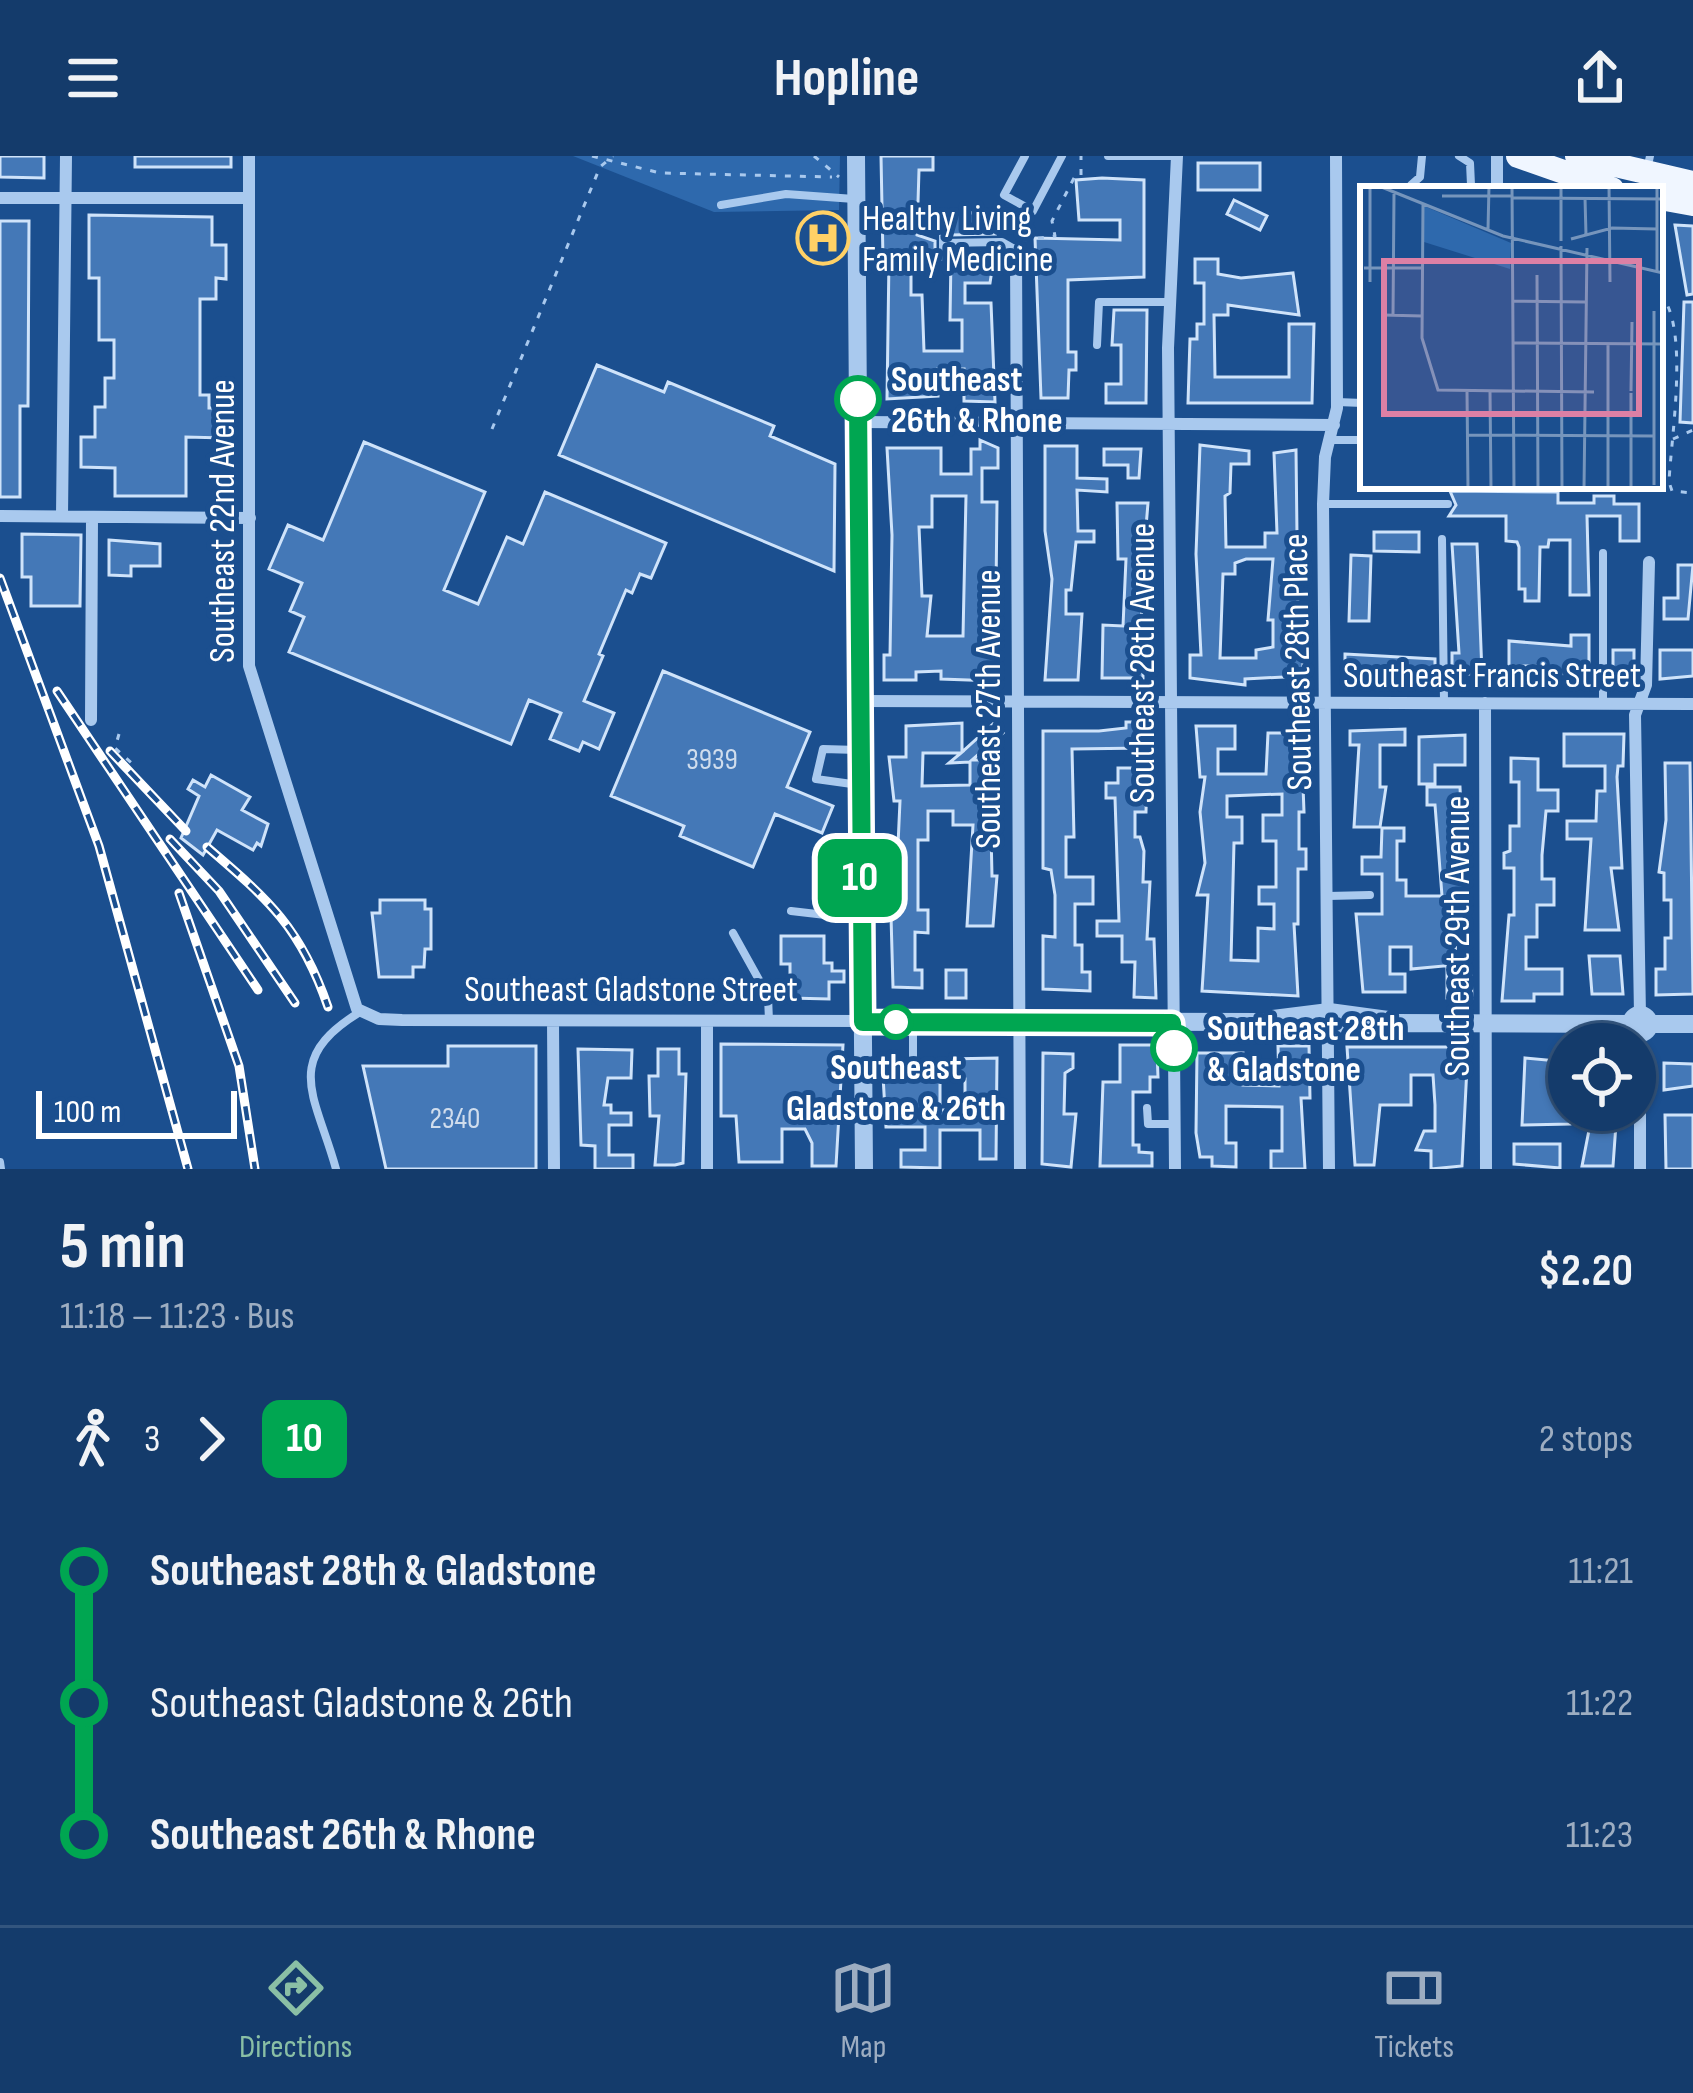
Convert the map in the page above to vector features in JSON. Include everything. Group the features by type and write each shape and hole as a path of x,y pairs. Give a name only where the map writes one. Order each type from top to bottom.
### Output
{"main road":[{"path":"1518,156 1603,186"},
{"path":"1577,156 1655,185 1693,183"},
{"path":"1663,189 1693,204"}],"street":[{"path":"62,517 66,156"},
{"name":"Southeast 22nd Avenue","path":"249,156 251,680 349,994 360,1012"},
{"path":"856,156 864,1169"},
{"name":"Southeast 28th Avenue","path":"1175,1169 1169,302 1177,156"},
{"name":"Southeast 28th Place","path":"1329,1169 1323,503 1337,402 1336,156"},
{"path":"0,198 249,198"},
{"name":"Southeast 27th Avenue","path":"1016,250 1020,1169"},
{"path":"858,422 1334,425"},
{"path":"0,516 250,518"},
{"path":"91,720 92,517"},
{"path":"1640,1023 1637,704 1646,685 1648,562"},
{"name":"Southeast Francis Street","path":"859,701 1693,704"},
{"name":"Southeast 29th Avenue","path":"1485,703 1486,1169"},
{"name":"Southeast Gladstone Street","path":"360,1012 388,1020 1548,1023"},
{"path":"553,1021 554,1169"},
{"path":"707,1021 707,1169"},
{"name":"Southeast Gladstone Street","path":"1656,1024 1693,1024"},
{"path":"1640,1131 1640,1169"}],"lane":[{"path":"1025,156 1004,195 1034,211 1062,156"},
{"path":"1108,156 1177,156"},
{"path":"1411,185 1420,177 1422,156"},
{"path":"1459,156 1470,164 1471,185"},
{"path":"721,205 786,194 856,200"},
{"path":"943,230 943,257"},
{"path":"943,243 1002,242 1016,250"},
{"path":"1097,345 1099,302 1169,302"},
{"path":"1337,402 1360,403"},
{"path":"1330,440 1360,440"},
{"path":"1323,503 1448,504"},
{"path":"1442,539 1444,703"},
{"path":"1603,553 1603,704"},
{"path":"859,751 824,748 816,778 860,785"},
{"path":"1328,896 1370,895"},
{"path":"790,910 860,920"},
{"path":"733,933 768,996 769,1021"},
{"path":"336,1169 309,1069 322,1040 360,1012"},
{"path":"863,1063 913,1063 913,1022"},
{"path":"1147,1108 1148,1124 1175,1124"}],"path":[{"path":"592,156 660,173 856,177"},
{"path":"492,429 606,162 613,156"},
{"path":"814,156 832,177"},
{"path":"1016,250 1027,236 1054,236 1052,221 1076,176 1082,176 1082,156"},
{"path":"1663,297 1672,307 1676,342 1670,487 1693,494"},
{"path":"1671,440 1693,430"},
{"path":"118,734 115,748 137,768"}],"shaded area":[{"path":"573,156 840,156 839,210 714,212"}],"building":[{"path":"0,156 44,156 44,178 0,177"},
{"path":"135,156 231,156 231,167 135,167"},
{"path":"881,156 933,156 933,170 919,170 917,235 935,241 935,257 911,259 911,295 922,295 924,351 962,351 962,320 950,320 951,257 995,250 990,283 965,283 965,303 991,303 995,402 964,401 964,369 938,369 938,396 887,399 889,259 883,259"},
{"path":"1198,163 1260,163 1260,190 1198,190"},
{"path":"1076,180 1144,180 1144,277 1068,280 1068,352 1076,352 1076,370 1069,370 1068,398 1041,398 1035,238 1120,240 1120,220 1079,220"},
{"path":"1234,200 1267,216 1260,230 1227,214"},
{"path":"954,211 990,215 995,234 951,235"},
{"path":"89,215 212,217 212,245 226,245 226,279 216,278 216,299 200,299 200,395 209,395 209,408 224,408 224,438 186,437 186,496 115,496 115,468 81,467 81,437 95,437 95,407 105,407 105,378 114,378 114,340 99,340 99,278 89,278"},
{"path":"0,221 29,221 28,406 20,406 20,497 0,497"},
{"path":"807,224 825,224 831,246 806,246"},
{"path":"1675,225 1693,226 1693,294 1687,295"},
{"path":"1195,259 1218,259 1218,274 1241,278 1293,273 1299,315 1228,305 1228,315 1214,315 1215,377 1289,377 1289,324 1314,324 1312,403 1188,403 1190,339 1197,339 1197,324 1204,324 1204,283 1195,283"},
{"path":"1684,302 1693,302 1693,423 1680,422"},
{"path":"1114,310 1147,310 1146,403 1106,403 1106,384 1121,384 1121,345 1112,345"},
{"path":"597,365 664,392 668,382 774,426 770,436 835,464 834,571 559,455"},
{"path":"980,440 998,448 998,468 982,468 982,502 997,502 995,681 941,679 941,671 916,672 916,680 884,680 884,655 890,655 892,535 887,448 941,448 941,474 971,474 971,449 980,449","holes":["932,496 966,496 963,636 927,636 931,596 922,596 919,527 932,527"]},
{"path":"364,442 485,492 444,590 478,604 507,537 523,544 545,492 666,543 651,578 640,574 632,593 626,590 599,654 603,656 584,701 614,713 599,749 583,742 579,751 550,739 561,713 529,700 511,744 289,652 304,617 290,611 302,583 269,569 288,525 323,540"},
{"path":"1200,445 1249,451 1249,464 1231,464 1230,493 1225,496 1226,547 1265,547 1265,533 1277,533 1274,453 1296,450 1298,620 1287,620 1287,647 1303,647 1303,676 1245,679 1245,685 1190,678 1190,655 1201,655 1196,554","holes":["1246,559 1273,559 1268,620 1273,620 1273,647 1256,650 1256,658 1220,658 1223,574 1235,574 1235,563"]},
{"path":"1045,446 1077,446 1077,478 1107,479 1107,492 1077,490 1078,531 1094,531 1094,542 1076,542 1071,590 1066,590 1066,614 1082,614 1078,680 1045,680 1052,579 1045,531"},
{"path":"1104,449 1141,449 1139,478 1128,478 1128,465 1104,465"},
{"path":"1450,491 1558,492 1558,503 1594,503 1594,496 1614,496 1614,504 1639,504 1639,541 1620,541 1620,516 1587,516 1589,595 1570,595 1570,540 1549,540 1548,547 1540,547 1539,601 1525,601 1525,589 1519,589 1519,547 1517,542 1506,541 1506,516 1449,516 1456,505"},
{"path":"1117,503 1148,503 1141,587 1143,678 1102,678 1103,625 1123,626 1126,559 1118,559"},
{"path":"1374,532 1419,532 1419,552 1374,551"},
{"path":"22,534 81,535 80,606 31,606 31,577 22,577"},
{"path":"109,540 160,544 160,566 131,566 131,576 109,575"},
{"path":"1452,544 1477,544 1482,674 1452,674 1452,653 1459,653"},
{"path":"1351,555 1371,556 1369,621 1349,621"},
{"path":"1678,565 1693,565 1688,619 1664,619 1664,598 1678,598"},
{"path":"1571,635 1589,635 1589,672 1540,675 1540,666 1509,666 1509,641 1571,646"},
{"path":"1613,650 1634,650 1634,673 1613,673"},
{"path":"1660,650 1693,650 1693,676 1660,679"},
{"path":"1345,654 1435,659 1435,675 1345,673"},
{"path":"663,671 810,732 787,787 833,806 822,833 775,814 753,867 680,836 684,826 611,796"},
{"path":"1126,722 1148,722 1145,748 1072,749 1074,837 1066,837 1066,877 1093,877 1093,904 1075,904 1075,945 1082,945 1082,972 1090,972 1090,991 1043,989 1043,936 1055,937 1055,895 1051,870 1043,868 1043,731 1099,731 1126,728"},
{"path":"962,723 962,752 993,724 1003,733 972,760 999,760 996,832 991,832 992,876 997,876 993,926 967,926 973,825 953,825 953,811 928,811 928,840 918,840 918,910 928,910 928,933 915,932 915,970 922,970 922,988 893,987 889,844 898,845 900,801 894,801 889,757 906,757 906,726","holes":["923,753 961,753 949,763 970,762 970,785 922,786"]},
{"path":"1196,726 1235,726 1235,749 1218,749 1218,774 1266,774 1268,733 1301,733 1304,812 1299,812 1299,849 1306,849 1306,869 1298,869 1298,924 1294,924 1298,996 1202,991 1208,895 1197,895 1205,863 1200,812 1205,777 1200,777","holes":["1282,794 1282,815 1263,815 1263,841 1276,841 1276,887 1259,887 1259,904 1274,904 1274,929 1258,928 1258,961 1231,960 1234,843 1242,843 1242,817 1227,817 1227,796"]},
{"path":"1405,729 1405,745 1380,745 1380,787 1386,787 1380,827 1354,827 1359,745 1350,745 1350,731"},
{"path":"1564,734 1624,734 1623,766 1618,766 1617,777 1622,868 1611,868 1619,930 1585,930 1591,839 1567,839 1567,821 1596,821 1597,791 1605,791 1605,766 1564,766"},
{"path":"1465,735 1465,765 1435,765 1435,784 1419,784 1419,737"},
{"path":"1511,758 1538,759 1538,790 1558,790 1558,811 1546,811 1542,855 1542,879 1554,879 1554,905 1537,905 1537,937 1526,937 1526,969 1562,969 1562,994 1534,994 1534,1001 1502,1001 1509,915 1514,915 1514,868 1504,868 1504,853 1510,851 1510,826 1519,826 1519,782 1511,782"},
{"path":"1665,763 1690,763 1693,994 1656,995 1656,969 1665,969 1665,938 1671,938 1671,900 1664,900 1664,873 1659,872 1666,820"},
{"path":"1118,768 1147,768 1146,812 1135,812 1135,837 1140,837 1144,851 1143,882 1150,882 1147,939 1154,939 1156,998 1134,997 1135,962 1122,962 1122,936 1097,936 1097,921 1119,921 1115,798 1106,798 1106,783 1118,783"},
{"path":"211,775 250,797 242,810 268,824 261,846 257,843 253,850 217,830 203,855 181,838 199,796 188,789 193,780 205,787"},
{"path":"1427,787 1460,787 1466,925 1456,925 1455,965 1411,969 1411,947 1390,947 1390,974 1405,974 1405,992 1363,992 1356,914 1382,914 1382,874 1362,874 1362,857 1381,857 1382,828 1404,828 1404,841 1397,841 1397,880 1406,880 1406,896 1442,896 1435,805 1427,805"},
{"path":"380,900 425,900 425,909 431,909 431,949 425,949 424,967 413,967 413,977 379,977 372,913 380,913"},
{"path":"781,936 824,936 824,963 832,963 832,971 844,971 844,982 829,982 829,999 790,998 790,964 781,964"},
{"path":"1589,956 1620,956 1623,994 1592,994"},
{"path":"1447,967 1471,967 1472,998 1447,998"},
{"path":"946,970 966,970 966,998 946,998"},
{"path":"721,1044 843,1045 836,1166 812,1166 812,1143 805,1129 782,1129 782,1162 739,1162 736,1116 721,1116"},
{"path":"1120,1045 1153,1045 1157,1051 1158,1077 1150,1077 1150,1092 1133,1092 1133,1145 1139,1145 1139,1152 1152,1153 1152,1166 1100,1166 1103,1082 1120,1082"},
{"path":"448,1046 536,1046 536,1169 386,1169 363,1066 448,1066"},
{"path":"1278,1046 1309,1046 1310,1098 1301,1098 1305,1169 1271,1169 1271,1151 1282,1151 1282,1107 1226,1106 1226,1143 1236,1143 1236,1167 1212,1166 1212,1157 1200,1157 1196,1133 1197,1053 1243,1053 1243,1085 1279,1086"},
{"path":"1347,1047 1468,1047 1462,1166 1431,1169 1431,1151 1416,1150 1424,1131 1435,1131 1433,1075 1411,1075 1411,1105 1380,1105 1374,1165 1355,1165"},
{"path":"578,1049 632,1050 631,1078 608,1078 604,1105 611,1105 611,1113 631,1113 631,1125 609,1125 609,1155 633,1155 633,1169 595,1169 595,1146 581,1145"},
{"path":"658,1049 679,1049 679,1074 686,1074 683,1163 675,1165 655,1165 659,1116 650,1116 649,1076 658,1076"},
{"path":"1043,1053 1073,1054 1073,1068 1065,1073 1064,1114 1076,1114 1071,1167 1042,1164"},
{"path":"997,1058 996,1159 980,1159 980,1130 940,1130 940,1168 901,1167 901,1150 925,1150 925,1127 886,1127 883,1076 940,1077 940,1110 965,1110 965,1079 947,1079 947,1059"},
{"path":"1525,1058 1548,1060 1548,1124 1522,1125"},
{"path":"1664,1063 1693,1064 1693,1086 1664,1090"},
{"path":"1665,1115 1693,1115 1693,1169 1666,1169"},
{"path":"1589,1131 1616,1131 1613,1166 1582,1166"},
{"path":"1514,1144 1560,1144 1560,1168 1514,1164"}],"railway":[{"path":"0,578 99,846 188,1169"},
{"path":"57,691 258,990"},
{"path":"110,751 186,831"},
{"path":"170,839 219,891 295,1003"},
{"path":"207,847 281,917 306,956 328,1007"},
{"path":"179,893 239,1066 255,1169"}],"bus line":[{"name":"10","path":"858,399 863,1022 1172,1023 1174,1048"}],"place":[{"name":"Healthy Living Family Medicine","path":"823,238"},
{"name":"Southeast 26th & Rhone","path":"858,399"},
{"name":"Southeast Gladstone & 26th","path":"896,1022"},
{"name":"Southeast 28th & Gladstone","path":"1174,1048"}]}
